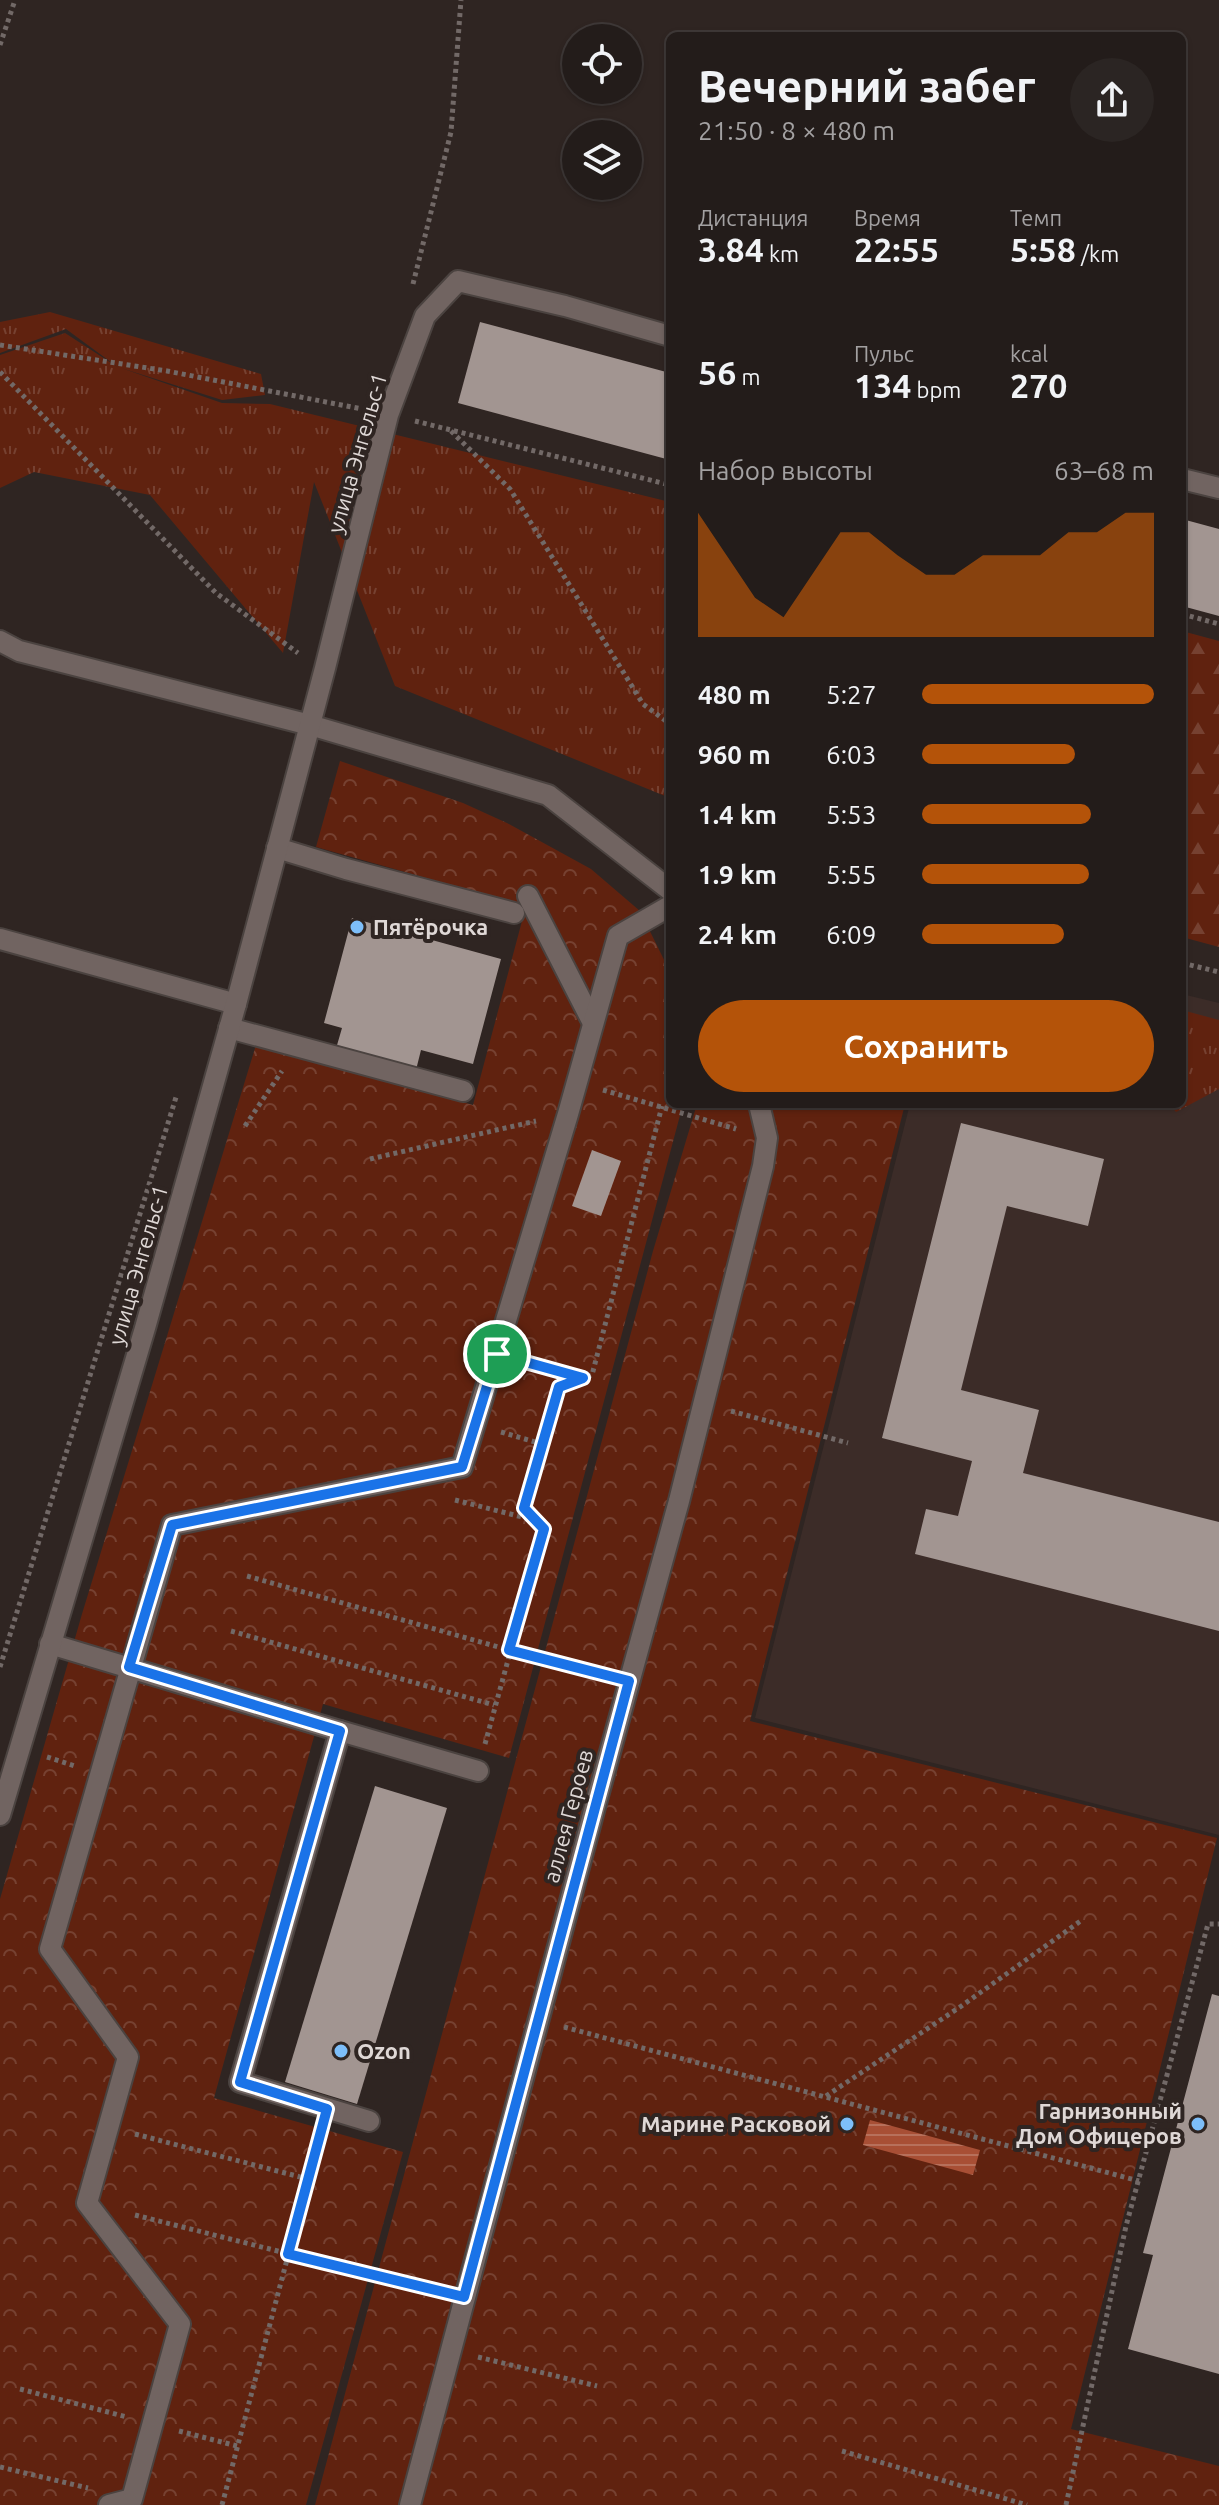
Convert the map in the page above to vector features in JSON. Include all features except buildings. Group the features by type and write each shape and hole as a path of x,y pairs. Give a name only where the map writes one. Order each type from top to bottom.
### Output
{"street":[{"name":"улица Энгельс-1","path":"0,1815 145,1328 236,1004 388,415 425,316 458,281 565,306 666,335"},
{"path":"1186,480 1219,488"},
{"path":"0,641 19,651 310,725 548,795 666,887"},
{"path":"277,848 514,913"},
{"path":"528,896 593,1023"},
{"path":"109,2505 132,2499 180,2324 87,2203 128,2057 50,1949 172,1525 462,1467 618,936 666,908"},
{"path":"0,939 236,1004"},
{"path":"229,1028 463,1091"},
{"path":"760,1108 767,1138"},
{"name":"аллея Героев","path":"410,2505 703,1403 763,1166 767,1138"},
{"path":"50,1644 478,1771"},
{"path":"340,1731 240,2082 369,2121"}],"path":[{"path":"0,45 15,0"},
{"path":"429,224 451,132 461,0"},
{"path":"0,345 167,371 388,415 666,484"},
{"path":"450,430 510,489 643,704 666,721"},
{"path":"1186,615 1219,624"},
{"path":"1186,964 1219,972"},
{"path":"245,1126 285,1067"},
{"path":"577,1082 666,1107"},
{"path":"478,1771 544,1529 524,1508 559,1387 592,1375 662,1106"},
{"path":"669,1108 767,1138"},
{"path":"370,1159 568,1114"},
{"path":"497,1354 583,1378"},
{"path":"703,1403 848,1443"},
{"path":"475,1425 542,1444"},
{"path":"446,1498 535,1521"},
{"path":"247,1576 629,1681"},
{"path":"231,1631 494,1705"},
{"path":"18,1748 100,1774"},
{"path":"825,2096 960,2007 1082,1920"},
{"path":"1066,2505 1126,2226 1208,1924 1219,1924"},
{"path":"539,2020 1139,2181"},
{"path":"222,2505 327,2109"},
{"path":"109,2127 308,2179"},
{"path":"87,2203 464,2297"},
{"path":"450,2350 597,2386"},
{"path":"842,2451 1027,2505"},
{"path":"0,2467 132,2499"}],"shaded area":[{"path":"1186,995 1219,1003 1219,1835 755,1718 909,1108 1186,1108"},
{"path":"870,2120 980,2150 973,2175 863,2145"}],"green space":[{"path":"50,312 261,374 265,395 222,400 121,368 222,403 270,404 666,501 666,796 395,686 314,482 283,653 150,495 34,472 0,488 0,355 65,333 119,368 66,329 0,353 0,322"},
{"path":"1186,632 1219,641 1219,947 1186,938"},
{"path":"340,761 463,803 591,869 640,911 666,964 666,1108 682,1108 509,1758 323,1704 214,2098 403,2152 306,2505 0,2505 0,1899 82,1614 256,1045 473,1105 526,906 316,847"},
{"path":"1186,1011 1219,1020 1219,1089 1186,1107"},
{"path":"696,1108 904,1108 750,1721 1217,1838 1071,2429 1219,2466 1219,2505 315,2505 653,1251"}],"place":[{"name":"Пятёрочка","path":"357,927"},
{"name":"Ozon","path":"341,2051"},
{"name":"Марине Расковой","path":"847,2124"},
{"name":"Гарнизонный Дом Офицеров","path":"1198,2124"}],"route":[{"path":"497,1354 583,1378 559,1387 524,1508 544,1529 509,1650 629,1681 464,2297 288,2254 327,2109 240,2082 340,1731 129,1667 172,1525 462,1467 497,1354"}]}
